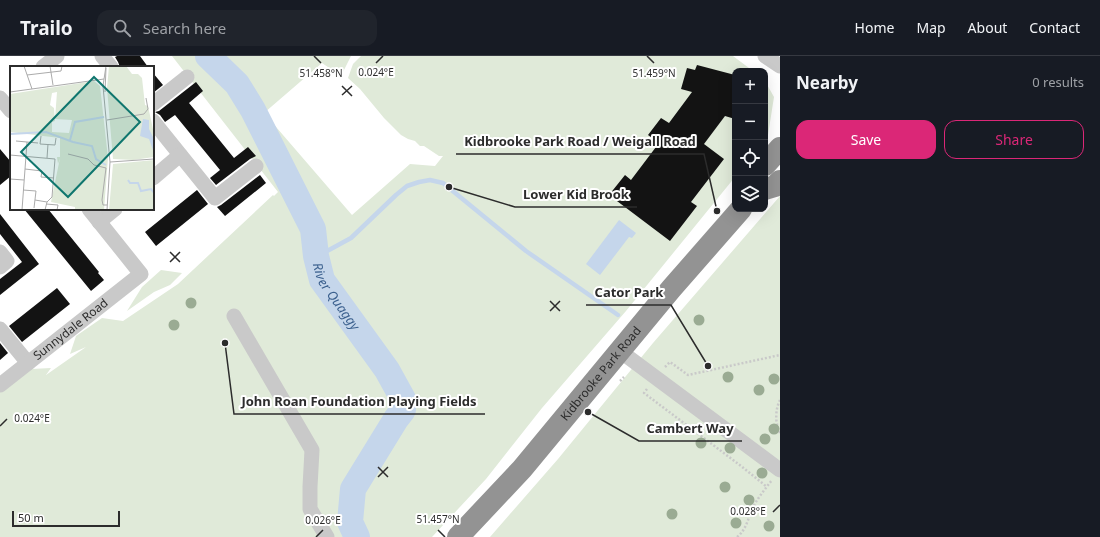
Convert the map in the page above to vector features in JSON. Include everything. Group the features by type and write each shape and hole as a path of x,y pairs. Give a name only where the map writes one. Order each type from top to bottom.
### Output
{"highway":[{"path":"768,162 780,148"},
{"path":"768,188 775,186 780,181"},
{"name":"Kidbrooke Park Road","path":"458,537 522,468 671,289 738,212"}],"street":[{"path":"44,66 57,56"},
{"path":"102,56 110,66"},
{"path":"765,56 780,66"},
{"path":"154,103 187,77"},
{"path":"154,122 215,198 256,166"},
{"path":"154,177 180,155"},
{"path":"90,210 99,222 114,210"},
{"name":"Sunnydale Road","path":"0,385 141,274 99,222"},
{"path":"0,252 7,261 0,267"},
{"path":"234,316 312,450 310,509 327,537"},
{"path":"0,329 28,363"},
{"path":"620,351 778,473"}],"path":[{"path":"663,370 670,362 688,376 780,355"},
{"path":"620,381 624,377"},
{"path":"648,389 644,393 742,466 767,487"},
{"path":"780,400 776,415 780,433"},
{"path":"737,537 746,527 752,508 778,473"}],"green space":[{"path":"172,56 351,56 341,76 322,63 264,113 352,215 410,164 435,166 443,156 439,156 424,146 420,146 415,141 401,135 384,118 360,89 348,78 353,64 361,56 733,56 749,68 732,68 732,181 626,311 542,408 486,479 432,537 0,537 0,392 31,369 51,368 46,375 86,347 70,354 76,336 102,318 123,321 178,284 278,192"},
{"path":"768,86 774,97 768,135"},
{"path":"780,196 780,537 490,537 558,459 653,343 766,212 768,212 768,210"},
{"path":"161,270 182,273 170,285 154,292 127,311 142,287"}],"water":[{"path":"619,220 636,233 632,238 629,237 600,275 586,264"}],"building":[{"path":"140,56 147,66 120,66 115,57"},
{"path":"697,65 732,74 732,118 725,116 704,144 724,159 691,202 697,206 670,241 609,195 625,175 631,180 659,143 648,135 661,118 669,123 692,92 681,89 687,68 695,70"},
{"path":"154,74 163,85 154,92"},
{"path":"196,82 203,91 189,103 234,158 248,147 256,156 216,185 210,178 220,170 175,115 165,122 160,115 155,112 159,111"},
{"path":"0,149 10,161 10,177 0,185"},
{"path":"260,175 266,183 225,216 217,207"},
{"path":"197,190 208,204 156,246 145,232"},
{"path":"25,210 49,210 104,280 91,291"},
{"path":"0,214 39,264 0,295 0,279 22,262 0,234"},
{"path":"57,288 70,304 22,342 9,326"},
{"path":"0,343 8,353 0,360"}],"waterway":[{"name":"River Quaggy","path":"208,56 237,84 253,110 313,229 316,256 322,280 387,370 403,399 403,410 353,489 350,522 357,537"},
{"path":"316,254 329,250 351,238 407,186 430,180 443,183 526,251 618,315"}],"place":[{"name":"Lower Kid Brook","path":"449,187"},
{"name":"Kidbrooke Park Road / Weigall Road","path":"717,211"},
{"name":"John Roan Foundation Playing Fields","path":"225,343"},
{"name":"Cator Park","path":"708,366"},
{"name":"Cambert Way","path":"588,412"}]}
